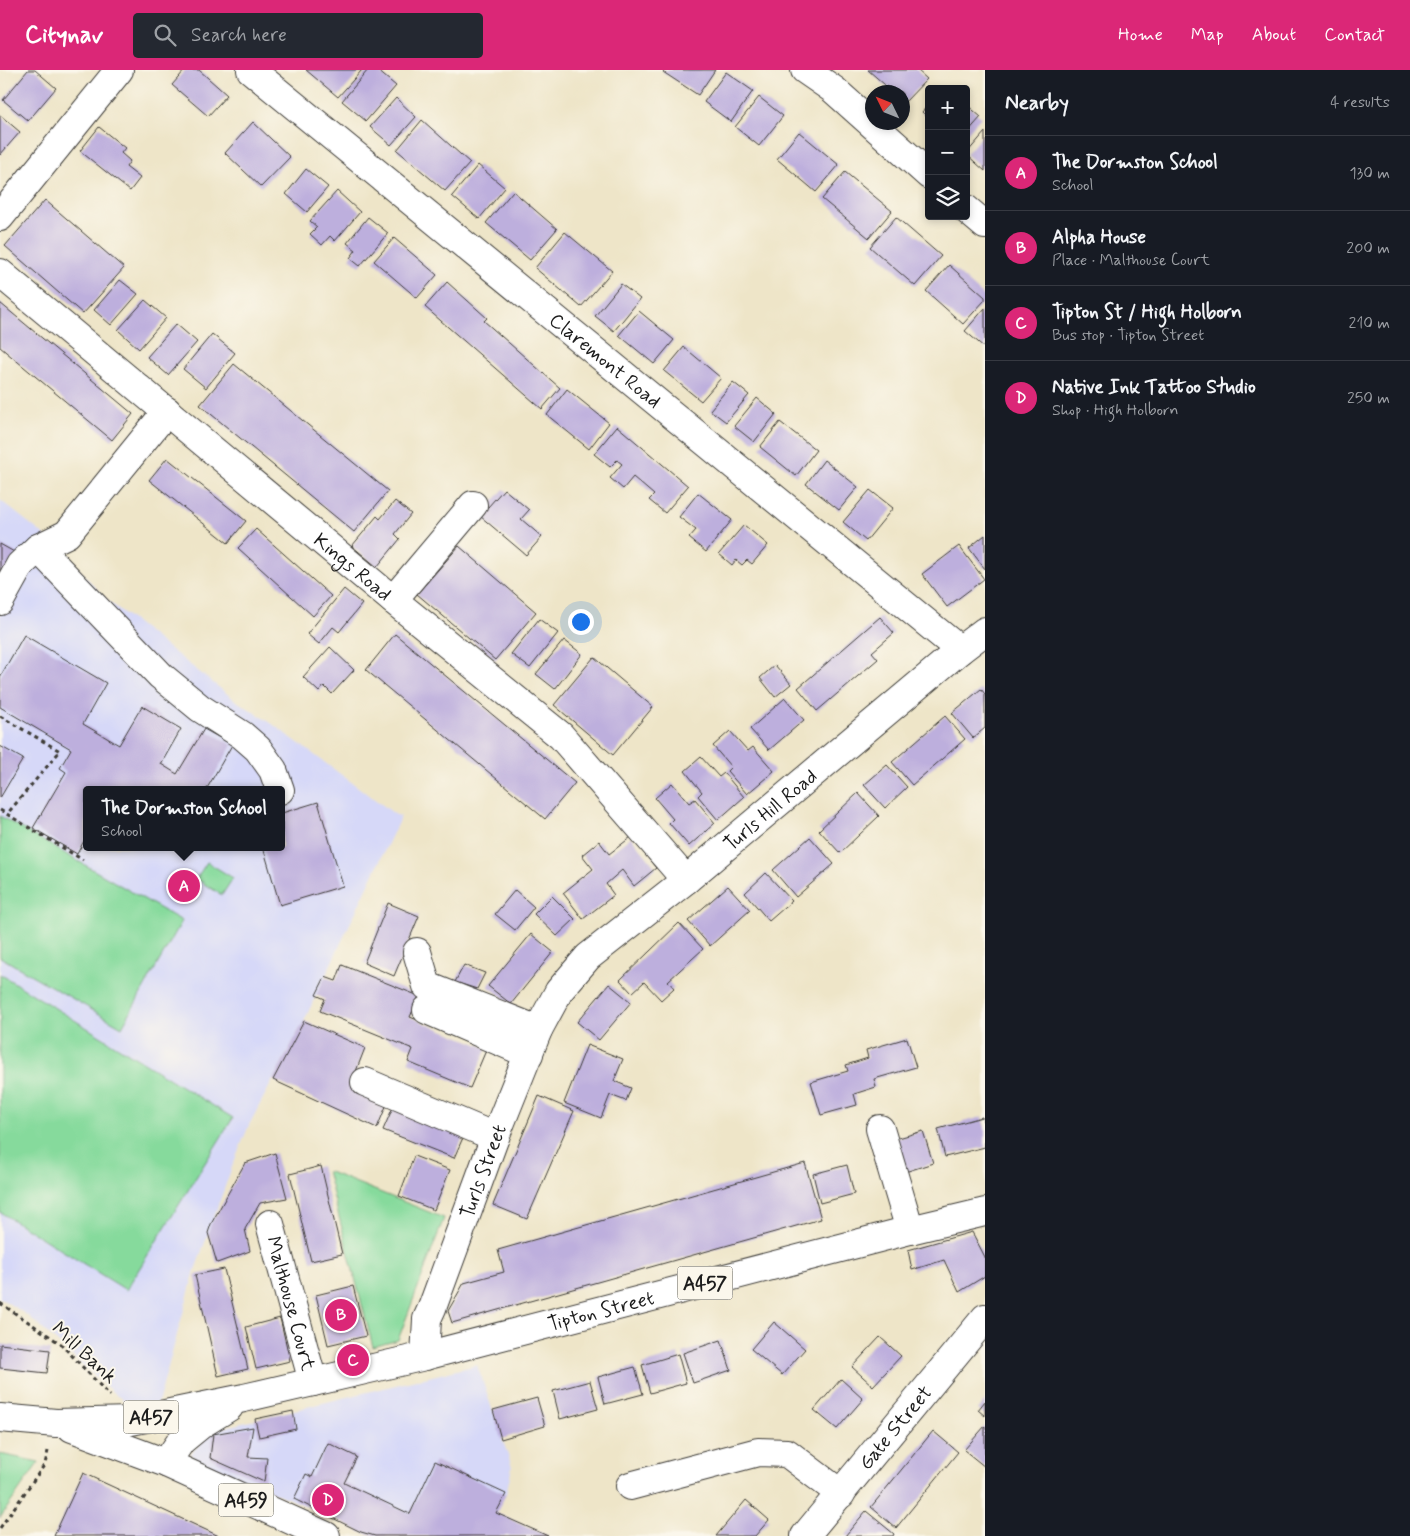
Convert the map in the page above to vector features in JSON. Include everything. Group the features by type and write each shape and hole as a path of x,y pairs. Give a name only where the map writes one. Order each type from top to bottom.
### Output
{"street":[{"path":"0,217 119,70"},
{"name":"Claremont Road","path":"251,70 960,650"},
{"path":"805,70 834,90 925,171"},
{"path":"970,212 985,225"},
{"name":"Kings Road","path":"0,273 393,600 561,736 686,880"},
{"path":"0,600 20,565 38,548 67,534 167,412"},
{"path":"393,600 473,504"},
{"path":"38,548 161,676 200,708 258,749 273,770 279,786"},
{"name":"Turls Hill Road","path":"558,991 588,957 686,880 985,631"},
{"path":"417,952 427,986 534,1042"},
{"name":"Turls Street","path":"425,1356 427,1319 495,1137 534,1042 558,991"},
{"path":"427,1010 534,1042"},
{"path":"364,1082 495,1137"},
{"path":"880,1129 910,1230"},
{"name":"Tipton Street","path":"56,1423 131,1421 244,1398 425,1356 985,1212"},
{"name":"Malthouse Court","path":"270,1224 313,1382"},
{"name":"Gate Street","path":"806,1536 985,1318"},
{"name":"Tipton Street","path":"166,1463 178,1444 203,1423 244,1398"},
{"name":"A459","path":"0,1418 56,1423 166,1463 326,1536"},
{"path":"630,1486 758,1452 786,1453 841,1494"}],"path":[{"path":"0,716 60,750 7,814"},
{"path":"0,810 83,860"},
{"name":"Mill Bank","path":"0,1303 61,1344 102,1385 112,1398"},
{"path":"0,1528 45,1464 48,1452"}],"shaded area":[{"path":"0,500 39,531 72,562 107,600 235,700 271,723 396,815 401,816 304,1021 249,1125 195,1270 158,1403 143,1406 126,1402 27,1315 0,1298"},
{"path":"477,1365 512,1467 506,1494 485,1536 380,1536 194,1460 191,1453 214,1430"}],"green space":[{"path":"0,816 182,921 122,1027 0,957"},
{"path":"207,862 233,878 222,895 196,879"},
{"path":"0,974 233,1118 126,1290 0,1212"},
{"path":"327,1171 444,1218 398,1340 373,1347"},
{"path":"0,1454 39,1462 0,1518"}],"building":[{"path":"28,70 35,70 56,88 28,121 3,100"},
{"path":"185,70 199,70 227,95 208,116 172,85"},
{"path":"306,70 362,70 338,97"},
{"path":"368,70 377,70 396,86 366,121 342,101"},
{"path":"665,70 715,70 698,95 663,72"},
{"path":"868,70 917,70 927,79 910,97 910,85 885,85"},
{"path":"726,72 753,91 731,122 704,102"},
{"path":"759,97 783,116 759,146 735,127"},
{"path":"396,98 416,117 391,145 370,127"},
{"path":"970,107 981,117 970,129"},
{"path":"0,115 20,132 0,155"},
{"path":"422,120 470,163 445,191 397,150"},
{"path":"253,122 290,157 261,187 225,153"},
{"path":"99,127 125,148 121,153 130,161 126,167 140,178 130,191 80,151"},
{"path":"799,132 839,165 816,192 777,159"},
{"path":"985,132 985,171 970,158 970,149"},
{"path":"478,165 505,188 479,219 452,196"},
{"path":"306,169 328,187 307,212 286,194"},
{"path":"845,172 892,211 869,238 822,199"},
{"path":"337,191 360,212 335,241 330,236 322,245 310,234 317,227 310,221"},
{"path":"513,191 557,229 530,260 486,223"},
{"path":"45,200 124,268 83,314 5,246"},
{"path":"368,217 388,233 360,266 350,258 356,250 347,243"},
{"path":"896,217 941,256 915,286 870,247"},
{"path":"565,232 612,271 581,307 535,268"},
{"path":"394,238 437,275 417,298 374,261"},
{"path":"949,265 985,297 985,300 963,324 926,291"},
{"path":"120,280 138,294 111,325 94,310"},
{"path":"447,282 487,318 484,321 560,388 542,409 425,307"},
{"path":"621,284 640,299 614,331 595,316"},
{"path":"145,300 166,318 139,349 118,330"},
{"path":"0,303 133,414 112,440 0,347"},
{"path":"985,308 985,348 965,331"},
{"path":"639,311 674,340 654,364 619,335"},
{"path":"176,324 197,342 168,375 147,357"},
{"path":"212,334 235,353 206,388 183,369"},
{"path":"684,347 721,378 701,401 664,371"},
{"path":"234,364 388,491 354,532 200,405"},
{"path":"733,382 749,395 726,422 710,410"},
{"path":"567,389 609,423 589,449 547,415"},
{"path":"757,398 776,414 754,442 734,426"},
{"path":"780,422 816,450 796,476 760,447"},
{"path":"617,426 688,486 665,513 649,500 654,495 633,477 623,489 610,478 622,464 617,460 610,467 594,454"},
{"path":"167,458 246,521 228,543 149,480"},
{"path":"824,460 858,487 839,510 806,484"},
{"path":"504,489 529,510 521,519 542,537 526,555 480,516"},
{"path":"870,490 893,508 866,541 843,522"},
{"path":"698,493 732,520 706,552 689,538 696,530 679,517"},
{"path":"395,501 411,514 395,534 400,539 377,567 352,546 377,516 380,519"},
{"path":"744,525 768,545 752,564 747,560 742,565 736,560 732,565 719,554"},
{"path":"256,529 331,596 313,616 238,548"},
{"path":"985,535 985,569 969,548"},
{"path":"0,544 16,553 0,581"},
{"path":"459,546 536,612 495,660 417,594"},
{"path":"959,546 984,579 947,607 922,574"},
{"path":"344,589 362,604 339,632 333,627 319,644 307,634"},
{"path":"880,617 894,633 872,652 878,659 817,711 798,688"},
{"path":"539,619 558,633 530,668 511,654"},
{"path":"395,634 575,783 545,819 366,670"},
{"path":"24,635 106,683 83,724 119,745 142,706 181,729 161,764 177,774 204,729 232,745 208,786 83,786 83,843 77,854 33,828 66,772 60,768 71,749 0,707 0,677"},
{"path":"564,640 582,654 555,689 536,674"},
{"path":"330,647 354,670 332,694 324,686 319,692 303,677"},
{"path":"594,657 653,707 613,755 554,705"},
{"path":"775,665 791,684 775,697 760,678"},
{"path":"981,689 985,694 985,728 973,738 952,713"},
{"path":"785,698 804,720 769,750 750,729"},
{"path":"945,716 965,739 912,785 892,762"},
{"path":"730,731 748,751 753,747 774,771 747,794 727,771 731,767 713,746"},
{"path":"0,746 23,759 0,798"},
{"path":"701,757 719,777 724,773 744,797 718,820 698,796 702,792 685,771"},
{"path":"887,765 907,787 885,808 864,785"},
{"path":"672,783 689,803 695,799 715,823 689,846 669,823 673,819 655,798"},
{"path":"858,793 879,816 840,853 819,830"},
{"path":"318,802 343,886 280,905 264,851 285,851 285,812"},
{"path":"631,837 656,868 634,886 622,870 606,884 614,895 583,919 563,893 593,869 582,855 599,841 609,854"},
{"path":"810,837 834,864 796,897 773,870"},
{"path":"766,873 792,901 769,921 745,893"},
{"path":"728,886 750,910 710,946 688,921"},
{"path":"515,890 534,907 515,930 495,914"},
{"path":"552,896 575,919 557,936 534,914"},
{"path":"388,903 419,916 394,976 364,963"},
{"path":"679,923 703,949 668,981 674,988 661,1000 644,982 632,993 620,980"},
{"path":"531,934 553,952 511,1004 488,986"},
{"path":"342,965 419,996 410,1017 487,1048 470,1088 408,1062 413,1049 320,1011 325,999 316,995 325,977 336,981"},
{"path":"464,965 485,973 477,989 455,982"},
{"path":"609,984 631,1002 599,1040 577,1022"},
{"path":"304,1021 365,1048 351,1084 389,1099 377,1128 273,1080"},
{"path":"907,1038 916,1067 874,1079 876,1087 854,1094 857,1105 821,1115 811,1082 848,1071 846,1065 868,1058 866,1050"},
{"path":"587,1045 623,1059 614,1081 631,1088 626,1101 610,1095 601,1118 564,1103"},
{"path":"539,1096 574,1111 527,1219 493,1205"},
{"path":"394,1105 465,1133 454,1158 383,1130"},
{"path":"982,1117 985,1128 985,1147 945,1157 938,1129"},
{"path":"923,1131 933,1163 905,1172 895,1139"},
{"path":"275,1153 287,1198 260,1203 245,1229 250,1251 217,1263 208,1233 211,1224 245,1163"},
{"path":"414,1156 450,1170 434,1210 399,1196"},
{"path":"805,1163 821,1219 452,1323 448,1311 464,1283 504,1272 498,1250"},
{"path":"847,1165 854,1194 820,1203 813,1174"},
{"path":"321,1166 342,1254 311,1261 290,1174"},
{"path":"972,1232 985,1257 985,1276 959,1292 944,1260 912,1270 908,1250"},
{"path":"224,1269 248,1369 218,1376 195,1275"},
{"path":"353,1286 366,1336 328,1345 316,1295"},
{"path":"280,1318 290,1361 256,1369 246,1327"},
{"path":"774,1322 805,1349 782,1375 751,1349"},
{"path":"880,1337 901,1356 873,1386 852,1367"},
{"path":"721,1340 731,1370 693,1383 683,1353"},
{"path":"0,1344 50,1350 47,1373 0,1368"},
{"path":"678,1354 686,1383 650,1393 642,1365"},
{"path":"635,1367 643,1394 605,1404 598,1377"},
{"path":"841,1379 863,1399 837,1429 814,1410"},
{"path":"590,1381 598,1409 560,1419 553,1391"},
{"path":"537,1398 545,1426 501,1439 493,1410"},
{"path":"985,1401 985,1416 978,1410"},
{"path":"293,1411 296,1429 259,1437 255,1419"},
{"path":"985,1426 985,1467 964,1450"},
{"path":"253,1427 248,1457 267,1458 264,1482 210,1458 213,1434"},
{"path":"933,1431 958,1452 896,1528 871,1507"},
{"path":"328,1443 357,1457 344,1483 410,1514 435,1461 506,1494 496,1513 548,1536 375,1536 361,1532 294,1499 306,1474 312,1477"},
{"path":"83,1473 219,1536 54,1536"},
{"path":"746,1500 769,1520 755,1536 716,1536"},
{"path":"866,1511 894,1534 893,1536 845,1536"}],"place":[{"name":"The Dormston School","path":"184,886"},
{"name":"Alpha House","path":"341,1315"},
{"name":"Tipton St / High Holborn","path":"353,1360"},
{"name":"Native Ink Tattoo Studio","path":"328,1500"}]}
